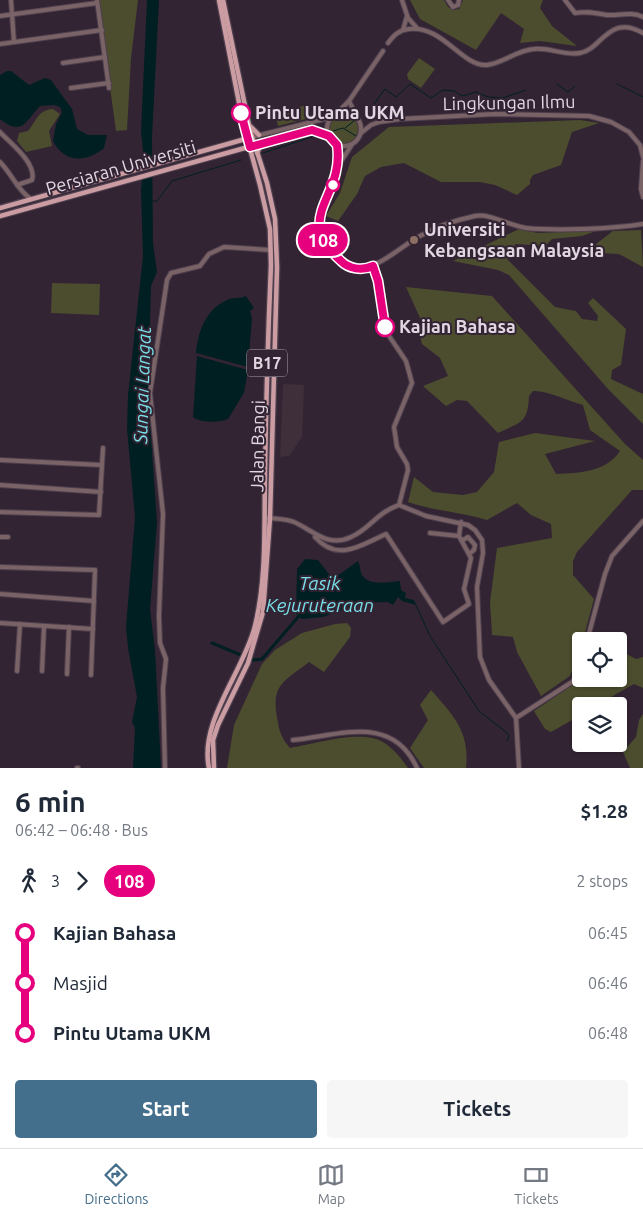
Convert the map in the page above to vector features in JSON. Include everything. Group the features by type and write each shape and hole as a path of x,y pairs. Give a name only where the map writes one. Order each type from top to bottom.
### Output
{"main road":[{"name":"Jalan Bangi","path":"219,0 245,131 250,138"},
{"name":"Jalan Bangi","path":"214,768 213,740 246,661 259,606 264,518 271,250 270,229 252,157 249,125 223,0"},
{"path":"249,125 259,135"},
{"path":"233,143 241,138 245,131"},
{"name":"Persiaran Universiti","path":"0,208 250,138"},
{"path":"257,152 261,144"},
{"name":"Jalan Bangi","path":"248,654 263,612 270,518 277,242 269,192 257,152 252,146"},
{"name":"Persiaran Universiti","path":"0,216 109,184 252,146"},
{"path":"236,150 245,151 252,157"},
{"name":"Jalan Bangi","path":"209,768 207,752 212,728 246,661"}],"street":[{"path":"11,0 14,42"},
{"path":"402,0 406,14 417,28"},
{"path":"448,0 449,5 455,6 459,0"},
{"path":"565,0 575,13 584,11 608,15 630,14 643,17"},
{"path":"0,16 97,1 109,86 71,88"},
{"path":"403,30 406,14"},
{"path":"388,43 394,35 403,30 417,28 438,36 475,62 486,65 500,62 532,49 566,54 580,53 587,51 601,36 621,28 634,29 643,33"},
{"path":"0,44 102,30"},
{"path":"339,165 337,145 329,136 327,128 334,115 349,101 383,51"},
{"path":"63,63 105,57"},
{"path":"349,101 361,125 361,133 339,165 320,214 318,228 326,245 342,263 350,267 365,269 373,266 432,230 474,216 484,216 526,228 643,224"},
{"path":"250,138 349,112 357,118"},
{"name":"Lingkungan Ilmu","path":"361,133 371,125 379,122 400,119 495,114 589,116 611,122 629,132 640,146 643,157"},
{"path":"252,146 312,130 329,136"},
{"path":"0,132 29,164 33,175 32,180 17,184"},
{"path":"337,145 348,146 355,143"},
{"path":"643,161 640,189 643,197"},
{"path":"0,162 9,171 21,192 31,199"},
{"path":"17,203 21,192"},
{"path":"165,768 163,688 166,659 160,643 159,616 163,514 150,393 167,280 172,273 200,266 209,254 224,247 271,250"},
{"path":"373,266 378,281 385,330 406,361 412,379 408,396 394,427 397,447 407,464 408,470 398,505"},
{"path":"0,512 97,516 100,514 103,448"},
{"path":"0,460 102,465"},
{"path":"0,485 101,492"},
{"path":"264,518 282,519 298,524 326,540 344,540 365,528 386,509 398,505 426,516 461,522 475,530 482,542 477,587 479,643 482,665 491,683 516,718 519,768"},
{"path":"590,632 612,556 643,521"},
{"path":"459,536 461,522"},
{"path":"313,534 326,548 336,550 371,544 386,534 443,622 468,606 464,590 471,558 464,540 459,536 430,533"},
{"path":"0,537 8,537"},
{"path":"464,540 468,537 475,545 474,550 470,553"},
{"path":"0,566 95,570 91,675"},
{"path":"0,594 94,600"},
{"path":"0,622 92,629"},
{"path":"17,671 20,624"},
{"path":"42,671 44,626"},
{"path":"67,674 69,627"},
{"path":"516,718 572,682"},
{"path":"293,740 348,732 365,731 377,733 404,749 417,768"}],"shaded area":[{"path":"283,384 304,385 302,437 289,456 280,457"}],"green space":[{"path":"98,0 138,0 131,58 127,130 116,131"},
{"path":"410,0 444,0 448,7 453,10 459,9 463,0 543,0 540,8 552,26 577,46 540,41 520,43 524,29 501,13 476,50 420,19"},
{"path":"419,58 435,69 421,88 408,79 407,74"},
{"path":"307,105 310,118 278,126 275,113"},
{"path":"53,109 60,114 49,131 52,146 26,152 17,141 19,133 28,131 38,116 44,111"},
{"path":"344,115 354,119 358,129 354,139 344,143 334,139 330,129 334,119"},
{"path":"580,120 599,123 572,132 561,165 533,175 530,184 517,195 495,185 480,182 441,182 404,163 381,167 365,176 357,194 338,221 326,216 340,193 352,157 389,127"},
{"path":"519,229 537,233 596,231 582,236 552,239 545,246 516,244 510,250 507,259 555,307 576,311 582,319 597,321 598,316 588,303 593,298 626,329 621,365 612,370 611,379 643,394 643,424 608,389 509,275 498,270 453,261"},
{"path":"641,230 643,267 619,254 598,253 596,244 613,231"},
{"path":"52,283 100,284 99,315 51,313"},
{"path":"406,287 492,296 625,444 643,460 643,490 632,490 577,552 573,561 573,575 594,599 585,632 572,632 572,671 570,676 541,696 517,652 513,637 492,635 490,602 497,548 552,538 551,524 531,515 517,503 487,520 408,502 414,477 433,492 463,495 477,492 494,472 499,442 535,433 595,441 545,454 556,474 592,470 607,463 620,451 590,430 583,405 545,392 533,391 529,396 525,417 517,424 498,433 467,401 457,400 446,406 423,386 448,376 440,358 422,344 420,336 426,331"},
{"path":"347,623 351,628 350,637 324,672 309,662 287,679 278,690 276,706 281,734 290,748 350,737 374,738 391,748 408,768 227,768 234,725 262,664 275,650 302,633 335,624"},
{"path":"627,654 636,659 643,657 643,688 634,684 611,697 572,697 572,720 551,732 545,729 534,711 572,685 572,687 627,687"},
{"path":"431,690 459,725 463,734 467,755 466,768 424,768 410,748 428,720 420,705"},
{"path":"643,714 643,768 630,768 623,752 627,752 627,747 636,737 639,720"}],"water":[{"name":"Sungai Langat","path":"147,0 159,0 152,137 153,243 157,272 151,286 148,396 157,522 150,609 155,650 161,768 133,768 135,728 132,722 137,697 126,627 135,517 127,429 128,395 143,256 141,190 144,159 141,131"},
{"path":"11,71 29,85 45,78 51,80 72,109 77,129 88,135 107,135 104,148 97,153 83,158 69,157 63,153 53,141 56,124 62,112 60,107 54,105 40,106 19,127 14,127 0,119 0,75"},
{"path":"246,296 254,308 250,311 252,318 248,367 196,353 204,322 213,310 227,300"},
{"path":"197,356 248,370 244,393 228,419 210,422 193,417"},
{"name":"Tasik Kejuruteraan","path":"305,559 318,560 328,573 334,576 358,561 361,573 368,580 378,583 400,581 401,590 406,593 405,598 414,600 416,605 402,601 398,597 393,605 388,602 361,603 323,617 302,619 296,614 297,569"}],"pier":[{"path":"155,160 156,175 140,180 141,164"}],"waterway":[{"path":"374,104 385,89 396,97 410,84 431,98 443,90 454,91 462,96 476,92 488,97 503,98 526,90"},
{"path":"557,84 568,92 575,86"},
{"path":"617,84 643,97"},
{"path":"345,128 354,121"},
{"path":"333,131 343,128 356,136"},
{"path":"263,153 315,136"},
{"path":"153,201 157,201 172,181 241,160"},
{"path":"416,605 430,636 479,711 506,732 509,736 507,741"},
{"path":"212,643 253,660 262,659 299,616"}],"bus line":[{"name":"108","path":"241,113 250,147 312,130 329,136 332,142 337,145 339,165 320,214 318,228 326,245 342,263 359,269 373,266 378,281 385,327"}],"place":[{"name":"Pintu Utama UKM","path":"241,113"},
{"name":"Universiti Kebangsaan Malaysia","path":"414,240"},
{"name":"Kajian Bahasa","path":"385,327"}]}
